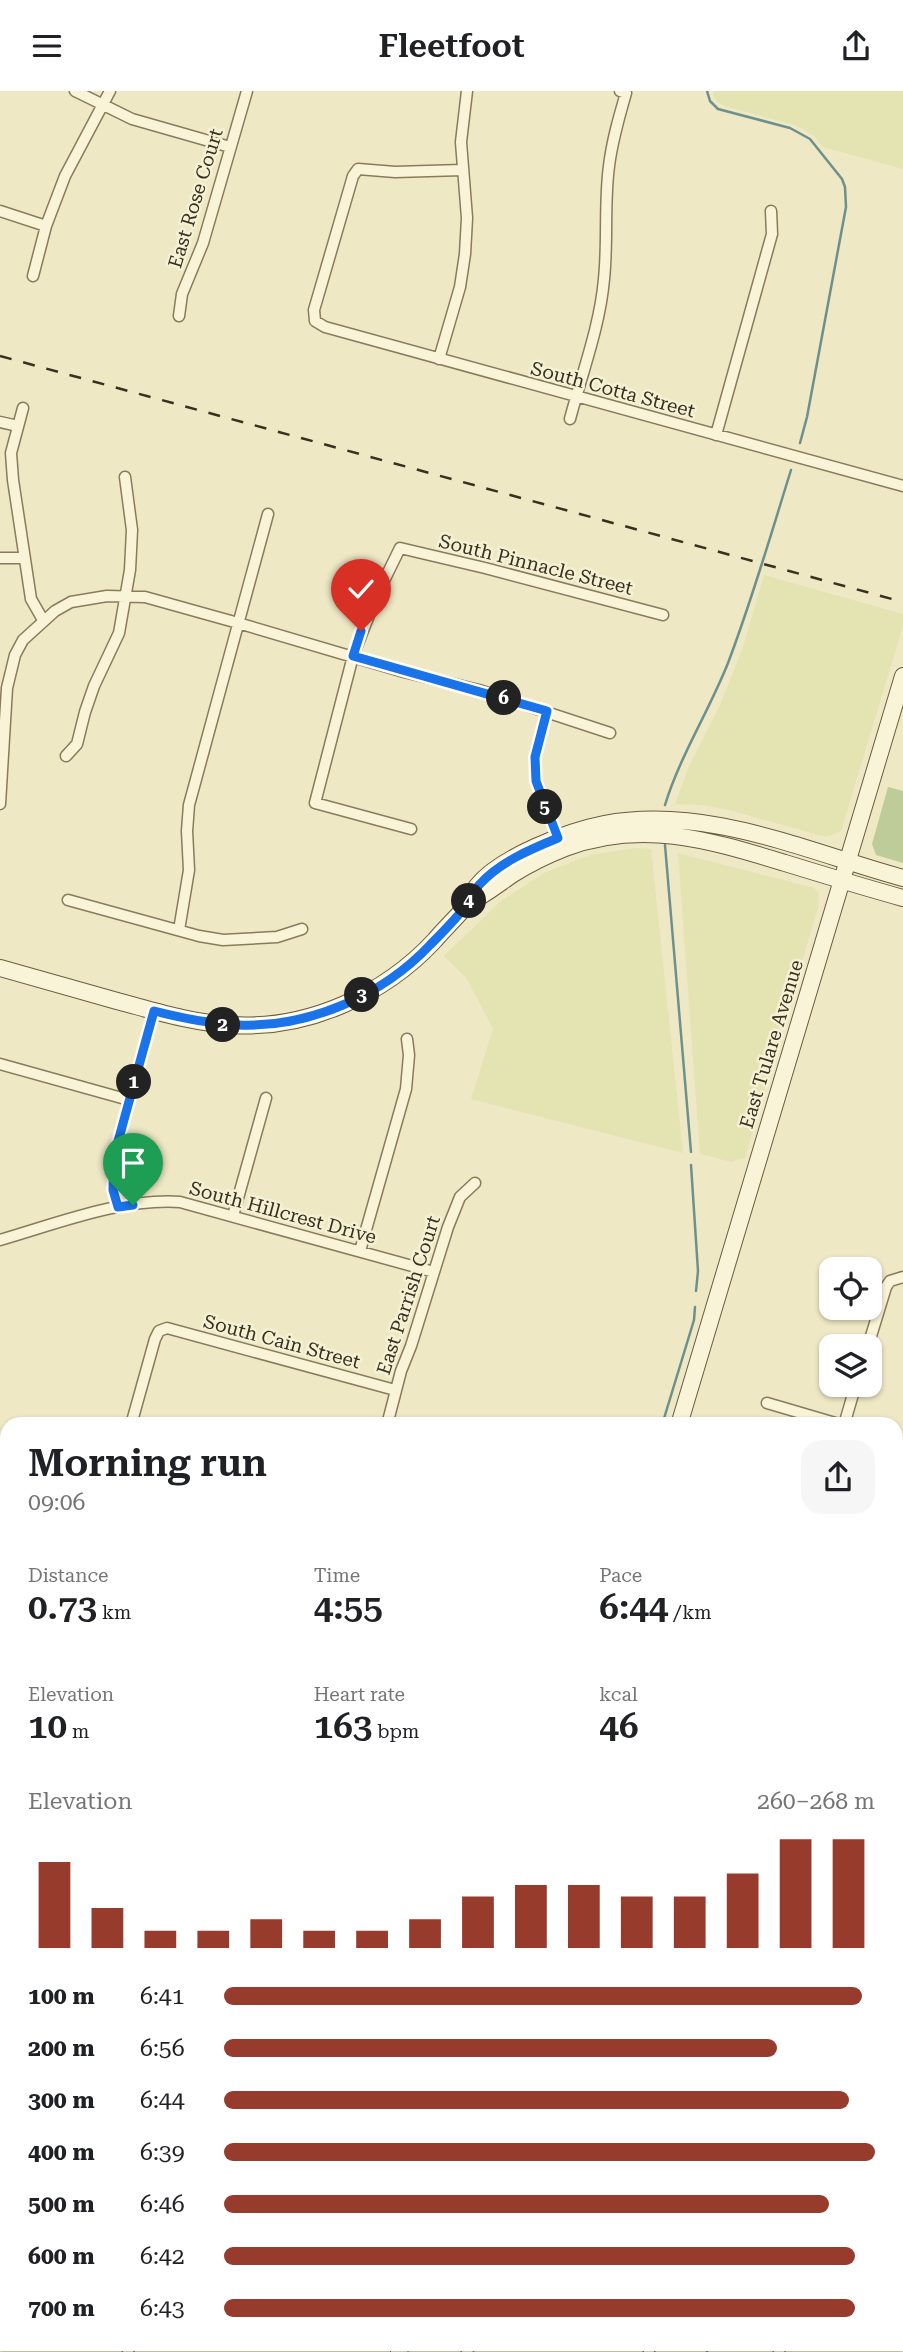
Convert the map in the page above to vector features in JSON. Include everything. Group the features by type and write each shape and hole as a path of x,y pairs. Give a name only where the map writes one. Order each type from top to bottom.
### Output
{"main road":[{"name":"East Tulare Avenue","path":"681,1417 903,676"},
{"path":"0,968 204,1023 239,1025 284,1022 358,998 396,975 428,947 468,904 478,885 524,853 558,838 614,823 655,819 684,820 727,827 903,878"},
{"path":"468,904 486,895 524,867 553,852 593,839 640,833 668,834 713,842 903,898"}],"street":[{"path":"75,91 156,127 230,147"},
{"path":"33,276 46,226 65,176 110,91"},
{"name":"East Rose Court","path":"179,316 182,294 203,243 247,91"},
{"path":"439,359 460,287 465,254 467,218 461,142 467,91"},
{"path":"570,419 599,313 604,278 609,165 623,92"},
{"name":"South Cotta Street","path":"462,170 395,172 358,169 353,176 314,310 315,321 325,327 439,359 903,486"},
{"path":"0,211 46,226"},
{"path":"716,435 772,234 771,211"},
{"path":"23,408 11,453 13,480 31,599 43,620"},
{"path":"0,422 18,426"},
{"path":"66,756 77,744 94,686 118,633 126,595 132,530 125,477"},
{"path":"179,930 189,870 189,805 268,514"},
{"name":"South Pinnacle Street","path":"353,656 377,595 400,548 663,615"},
{"path":"0,558 24,558"},
{"path":"1,796 7,688 15,655 23,640 43,620 71,602 107,596 145,597 547,711 610,733"},
{"path":"353,656 315,803 411,829"},
{"path":"547,711 535,757 536,781 558,838"},
{"path":"68,900 211,938 237,940 277,937 302,929"},
{"path":"118,1207 113,1190 114,1156 154,1011"},
{"path":"360,1251 406,1089 409,1055 407,1039"},
{"path":"0,1064 129,1100"},
{"path":"233,1216 266,1098"},
{"name":"East Parrish Court","path":"389,1417 395,1390 448,1227 460,1197 475,1183"},
{"name":"South Hillcrest Drive","path":"0,1240 118,1207 159,1201 180,1202 434,1272"},
{"path":"871,1334 884,1291 890,1281 899,1277"},
{"name":"South Cain Street","path":"133,1417 159,1331 167,1328 395,1390"},
{"path":"846,1417 852,1397"},
{"path":"767,1403 815,1417"}],"green space":[{"path":"714,91 903,91 903,169 823,147 814,136 795,125 717,102"},
{"path":"764,575 903,614 903,626 841,831 826,837 729,810 675,804 689,766 721,703 744,644"},
{"path":"888,787 903,791 903,863 876,855 872,844"},
{"path":"636,848 651,849 683,1153 471,1099 493,1029 467,979 444,956 501,901 544,873 590,855"},
{"path":"678,853 814,888 819,893 818,907 745,1158 731,1162 700,1154"}],"waterway":[{"path":"707,91 710,101 718,109 790,128 810,139 842,179 845,187 846,207 800,443"},
{"path":"665,805 678,769 728,663 791,470"},
{"path":"665,845 691,1152"},
{"path":"691,1165 698,1271 696,1291"},
{"path":"664,1417 694,1320 695,1307"}],"railway":[{"path":"0,356 903,602"}],"route":[{"path":"133,1205 118,1207 113,1190 114,1156 154,1011 204,1023 253,1025 291,1021 340,1006 366,994 418,957 468,904 478,885 489,876 524,853 558,838 536,781 535,757 547,711 353,656 361,631"}]}
